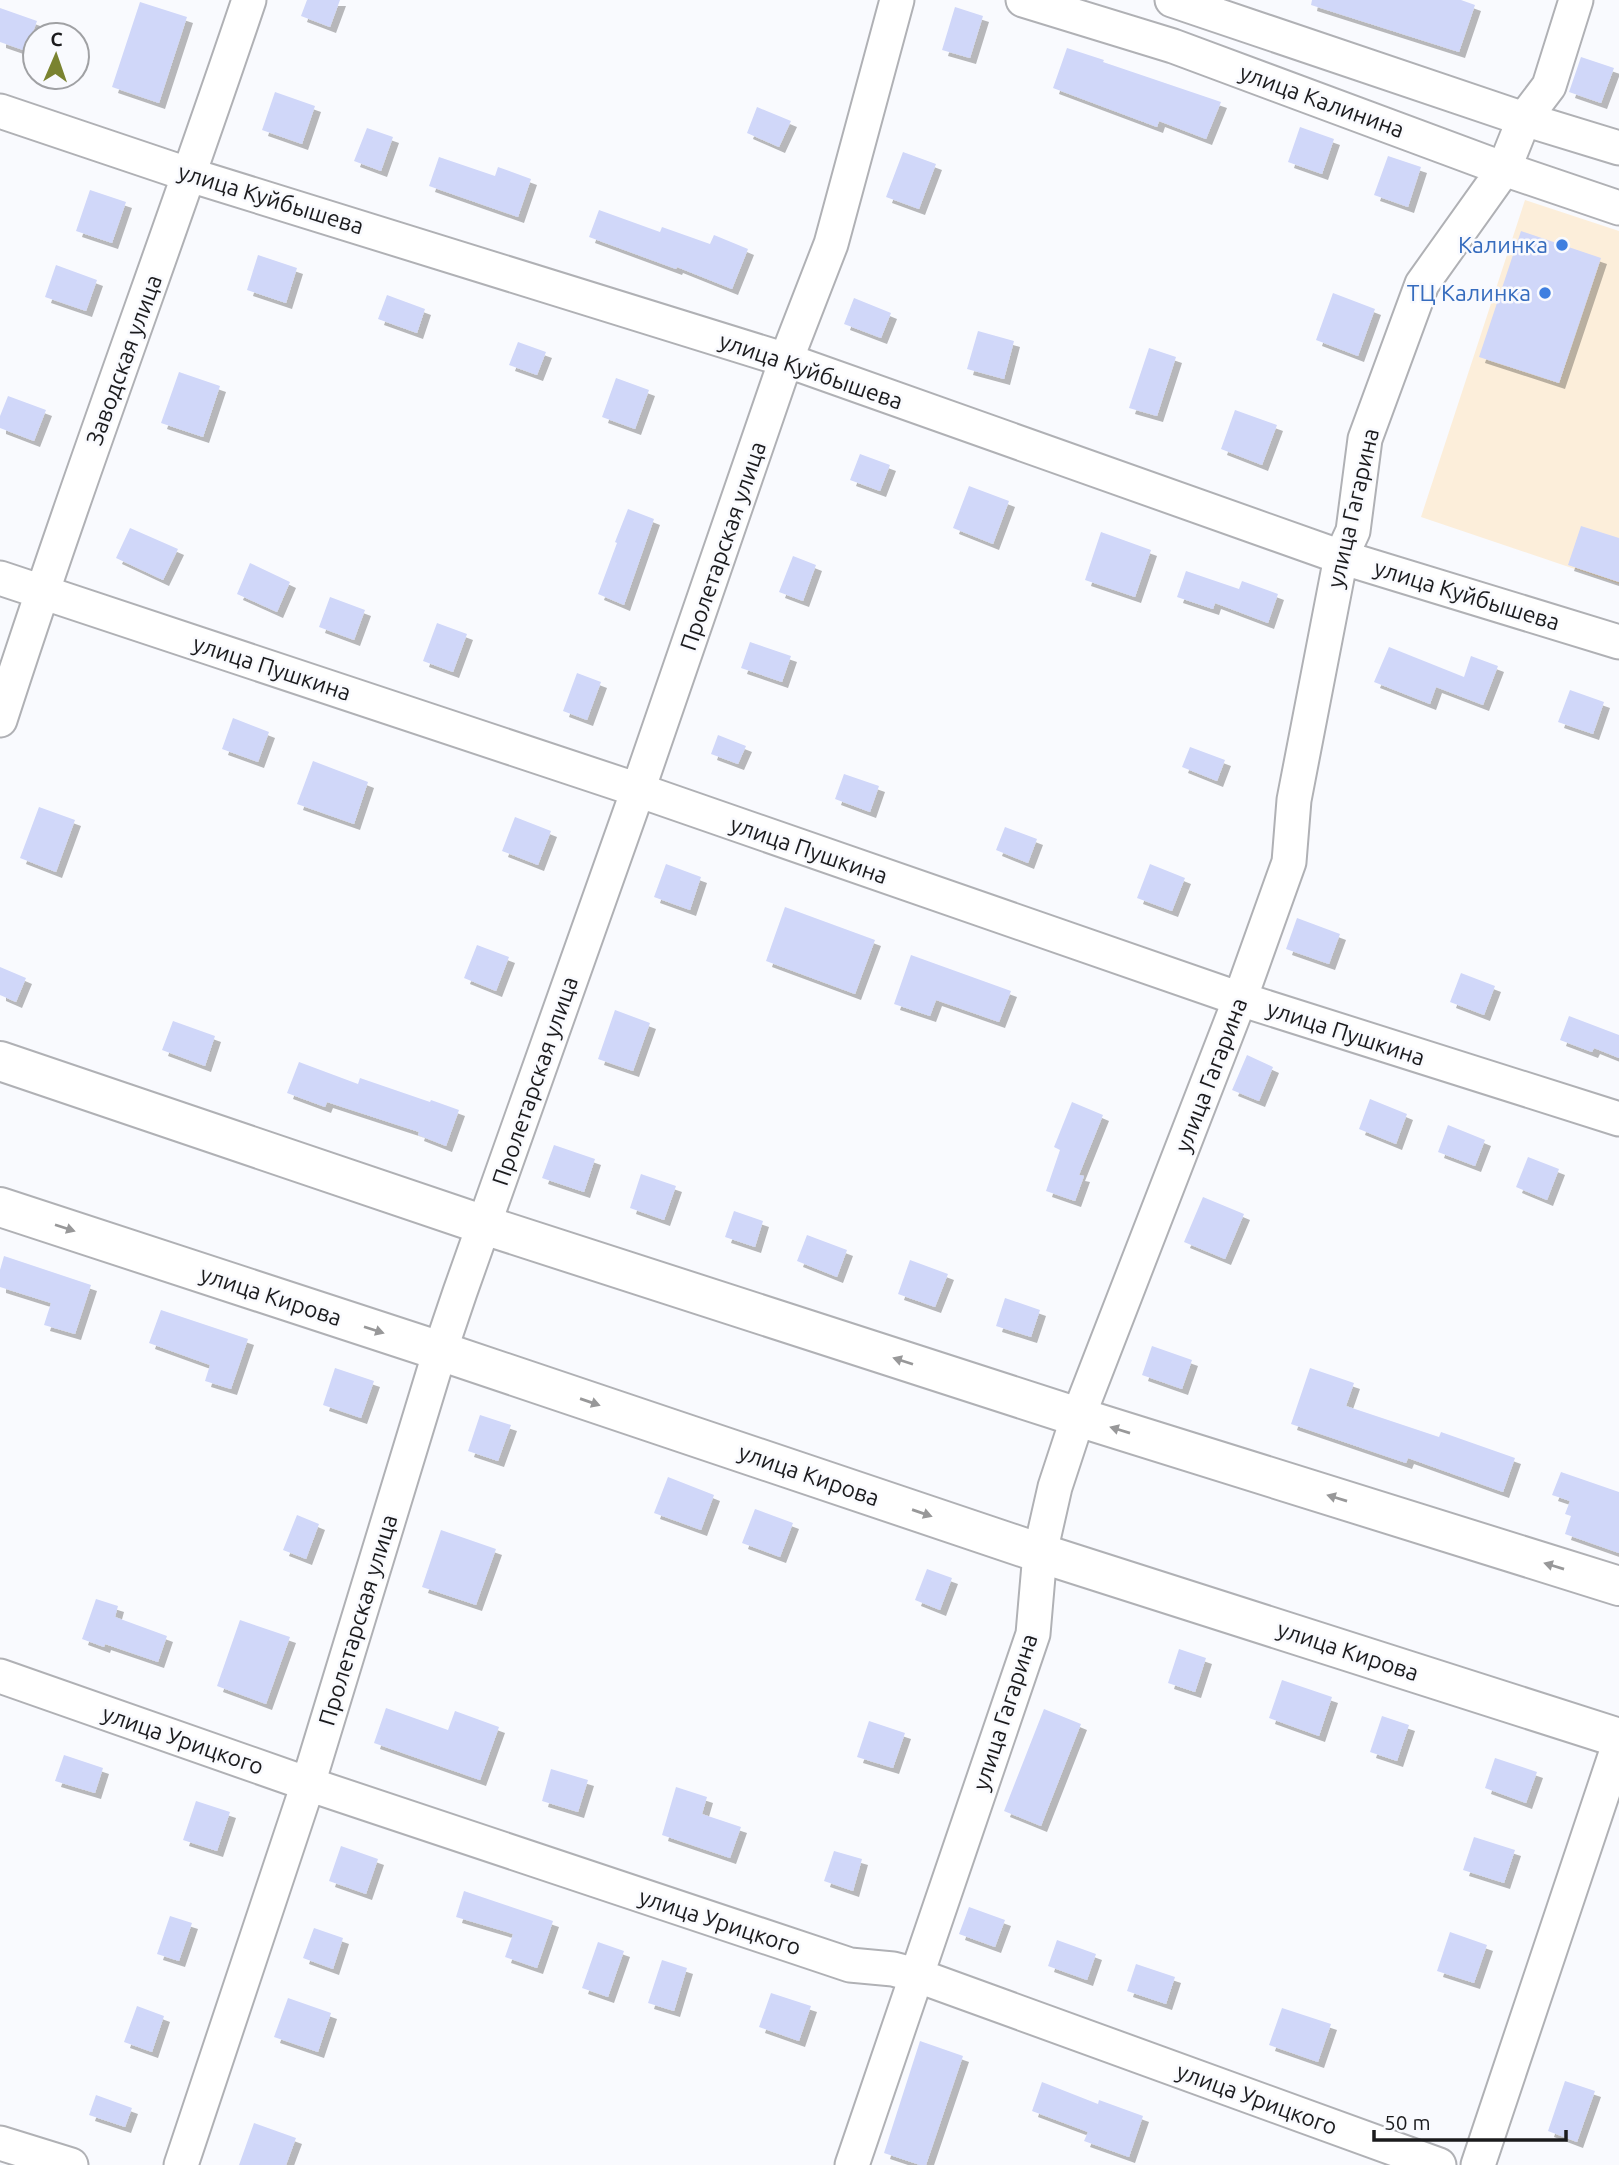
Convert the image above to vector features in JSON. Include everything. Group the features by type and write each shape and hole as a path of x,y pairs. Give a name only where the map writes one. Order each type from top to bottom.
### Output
{"main road":[{"path":"0,1061 484,1225 1078,1417 1619,1586"},
{"name":"улица Кирова","path":"0,1207 1040,1553 1619,1741"}],"street":[{"name":"Заводская улица","path":"0,720 41,592 190,174 248,0"},
{"name":"Пролетарская улица","path":"181,2165 308,1784 440,1352 786,360 831,244 897,0"},
{"name":"улица Калинина","path":"1023,0 1173,46 1504,169 1619,208"},
{"name":"улица Калинина","path":"1172,0 1524,119 1619,148"},
{"name":"улица Гагарина","path":"852,2165 1033,1634 1040,1553 1055,1487 1078,1417 1240,999 1289,862 1294,800 1341,557 1353,531 1366,439 1422,284 1504,169 1524,119 1549,86 1577,0"},
{"name":"улица Куйбышева","path":"0,111 190,174 786,360 1341,557 1619,642"},
{"name":"улица Пушкина","path":"0,578 638,790 1240,999 1619,1119"},
{"name":"улица Урицкого","path":"0,1676 308,1784 850,1965 893,1969 916,1975 1439,2165"},
{"path":"1478,2165 1619,1741"},
{"path":"0,2143 71,2165"}],"shaded area":[{"path":"1525,200 1619,231 1619,584 1421,517"}],"building":[{"path":"307,0 340,0 330,27 301,16"},
{"path":"1312,0 1461,0 1475,5 1459,52 1311,5"},
{"path":"140,2 187,17 159,103 112,87"},
{"path":"955,7 983,16 970,58 942,50"},
{"path":"0,8 37,21 21,21 21,49 0,42"},
{"path":"1067,48 1221,102 1206,139 1159,121 1157,127 1053,88"},
{"path":"1581,57 1614,68 1601,103 1569,92"},
{"path":"275,92 315,106 302,144 262,130"},
{"path":"757,107 791,121 779,147 747,133"},
{"path":"1300,127 1334,139 1322,174 1288,162"},
{"path":"367,128 393,137 381,171 354,161"},
{"path":"903,152 936,164 919,209 886,197"},
{"path":"1388,156 1421,167 1408,207 1374,195"},
{"path":"439,157 495,176 498,167 531,179 518,217 429,186"},
{"path":"90,190 126,202 112,243 76,231"},
{"path":"599,210 660,232 662,227 710,244 714,235 748,249 732,289 589,237"},
{"name":"ТЦ Калинка","path":"1521,231 1601,258 1559,383 1479,357"},
{"path":"258,255 297,268 286,303 247,290"},
{"path":"56,265 97,280 86,311 45,297"},
{"path":"1333,293 1375,309 1358,356 1316,340"},
{"path":"387,295 425,309 417,333 378,319"},
{"path":"854,298 891,313 881,338 844,324"},
{"path":"978,331 1014,341 1004,379 967,369"},
{"path":"518,342 546,352 537,375 509,365"},
{"path":"1149,348 1176,357 1157,416 1129,408"},
{"path":"179,372 220,386 203,437 161,423"},
{"path":"616,378 649,390 635,429 602,417"},
{"path":"8,396 46,410 34,441 0,428 0,416"},
{"path":"1235,410 1277,425 1262,465 1221,449"},
{"path":"860,454 890,465 880,491 850,480"},
{"path":"969,486 1009,501 993,544 953,528"},
{"path":"628,509 654,519 624,605 598,594"},
{"path":"1581,526 1619,538 1619,582 1568,565"},
{"path":"130,528 178,549 163,580 116,558"},
{"path":"1101,532 1151,550 1135,597 1085,580"},
{"path":"793,556 816,565 803,601 779,592"},
{"path":"250,563 290,582 277,612 237,594"},
{"path":"1186,571 1239,589 1242,581 1278,594 1268,623 1215,603 1213,609 1177,597"},
{"path":"330,597 365,610 354,640 319,627"},
{"path":"437,623 467,634 453,672 423,661"},
{"path":"750,642 791,656 782,682 741,668"},
{"path":"1389,647 1464,677 1471,656 1498,666 1483,705 1436,687 1430,704 1374,682"},
{"path":"577,673 601,682 587,720 563,711"},
{"path":"1570,690 1604,702 1593,734 1558,722"},
{"path":"233,718 269,732 258,762 222,749"},
{"path":"718,735 746,746 738,764 711,754"},
{"path":"1190,747 1225,760 1217,781 1182,767"},
{"path":"313,761 368,782 354,824 297,804"},
{"path":"844,774 879,786 870,812 835,799"},
{"path":"39,807 75,820 56,872 20,858"},
{"path":"515,817 551,831 538,865 502,851"},
{"path":"1005,827 1037,839 1028,863 996,850"},
{"path":"666,864 701,877 690,910 654,897"},
{"path":"1150,864 1185,878 1172,911 1137,898"},
{"path":"785,907 875,940 855,994 766,961"},
{"path":"1297,918 1340,934 1329,964 1286,949"},
{"path":"477,945 509,957 496,991 464,978"},
{"path":"911,955 1011,991 999,1022 936,1000 930,1016 894,1004"},
{"path":"0,967 26,978 16,1002 0,995"},
{"path":"1461,973 1495,986 1484,1015 1450,1002"},
{"path":"615,1010 650,1023 633,1071 598,1059"},
{"path":"1569,1016 1619,1035 1619,1058 1594,1048 1592,1052 1560,1040"},
{"path":"173,1021 215,1036 205,1066 162,1050"},
{"path":"1247,1055 1273,1067 1259,1101 1232,1090"},
{"path":"299,1062 358,1084 360,1078 459,1110 446,1146 418,1135 419,1132 327,1102 325,1107 287,1093"},
{"path":"1370,1099 1407,1114 1396,1144 1359,1129"},
{"path":"1072,1102 1103,1115 1079,1175 1084,1176 1075,1201 1046,1191 1060,1150 1054,1147"},
{"path":"1448,1125 1485,1140 1475,1166 1438,1152"},
{"path":"554,1145 595,1159 584,1192 542,1178"},
{"path":"1528,1157 1559,1169 1547,1200 1516,1187"},
{"path":"641,1174 676,1186 664,1220 630,1208"},
{"path":"1203,1197 1244,1214 1225,1259 1184,1242"},
{"path":"734,1211 763,1221 755,1247 725,1237"},
{"path":"807,1235 847,1250 837,1277 797,1261"},
{"path":"4,1256 91,1285 75,1334 44,1325 51,1303 0,1287 0,1270"},
{"path":"910,1260 948,1274 935,1307 898,1294"},
{"path":"1005,1298 1040,1310 1031,1337 996,1326"},
{"path":"161,1310 248,1339 231,1389 205,1381 210,1365 149,1343"},
{"path":"1152,1346 1192,1360 1182,1389 1142,1375"},
{"path":"335,1368 374,1381 361,1418 323,1405"},
{"path":"1310,1368 1354,1383 1346,1406 1439,1437 1441,1432 1515,1458 1503,1492 1408,1458 1406,1463 1291,1424"},
{"path":"480,1415 511,1425 498,1461 468,1451"},
{"path":"1561,1472 1619,1492 1619,1553 1565,1534 1571,1516 1565,1514 1570,1501 1552,1495"},
{"path":"668,1477 714,1495 701,1530 654,1513"},
{"path":"755,1509 793,1523 780,1557 742,1543"},
{"path":"297,1515 319,1524 306,1559 283,1550"},
{"path":"441,1530 496,1549 476,1605 422,1587"},
{"path":"927,1569 952,1578 940,1610 915,1600"},
{"path":"96,1599 118,1606 115,1617 167,1636 158,1662 82,1639"},
{"path":"240,1620 290,1637 266,1704 217,1686"},
{"path":"1179,1649 1206,1658 1195,1692 1168,1683"},
{"path":"1282,1680 1332,1697 1319,1736 1269,1718"},
{"path":"386,1708 448,1730 455,1711 499,1727 480,1780 374,1743"},
{"path":"1044,1709 1081,1724 1041,1826 1004,1811"},
{"path":"1382,1716 1409,1725 1397,1761 1370,1752"},
{"path":"869,1721 905,1733 893,1768 857,1757"},
{"path":"64,1755 103,1768 95,1793 55,1781"},
{"path":"1495,1758 1537,1772 1526,1803 1485,1788"},
{"path":"551,1769 588,1780 578,1812 542,1801"},
{"path":"676,1787 707,1797 702,1814 741,1827 730,1858 662,1835"},
{"path":"196,1801 230,1812 217,1851 183,1840"},
{"path":"1474,1837 1515,1850 1504,1883 1463,1870"},
{"path":"341,1846 378,1859 366,1894 329,1881"},
{"path":"834,1851 862,1859 853,1891 824,1881"},
{"path":"464,1891 553,1921 537,1968 505,1957 513,1934 456,1917"},
{"path":"969,1907 1005,1920 995,1947 959,1934"},
{"path":"170,1916 192,1923 179,1961 157,1954"},
{"path":"314,1928 343,1938 333,1969 303,1958"},
{"path":"1450,1932 1487,1945 1474,1983 1437,1971"},
{"path":"1057,1940 1096,1954 1087,1980 1048,1966"},
{"path":"598,1942 624,1951 608,1997 582,1988"},
{"path":"662,1960 687,1968 674,2011 648,2003"},
{"path":"1136,1964 1175,1977 1166,2004 1127,1991"},
{"path":"771,1993 811,2006 799,2041 759,2027"},
{"path":"288,1998 331,2013 318,2052 274,2037"},
{"path":"137,2006 164,2016 152,2052 124,2042"},
{"path":"1282,2008 1331,2024 1318,2062 1269,2045"},
{"path":"920,2041 963,2056 926,2165 884,2153"},
{"path":"1565,2081 1595,2091 1577,2142 1548,2131"},
{"path":"1042,2082 1098,2104 1099,2100 1143,2116 1129,2157 1084,2141 1088,2132 1032,2111"},
{"path":"96,2095 132,2108 125,2127 89,2115"},
{"path":"254,2123 296,2138 286,2165 239,2165"}],"place":[{"name":"Калинка","path":"1562,245"},
{"name":"ТЦ Калинка","path":"1545,293"}]}
